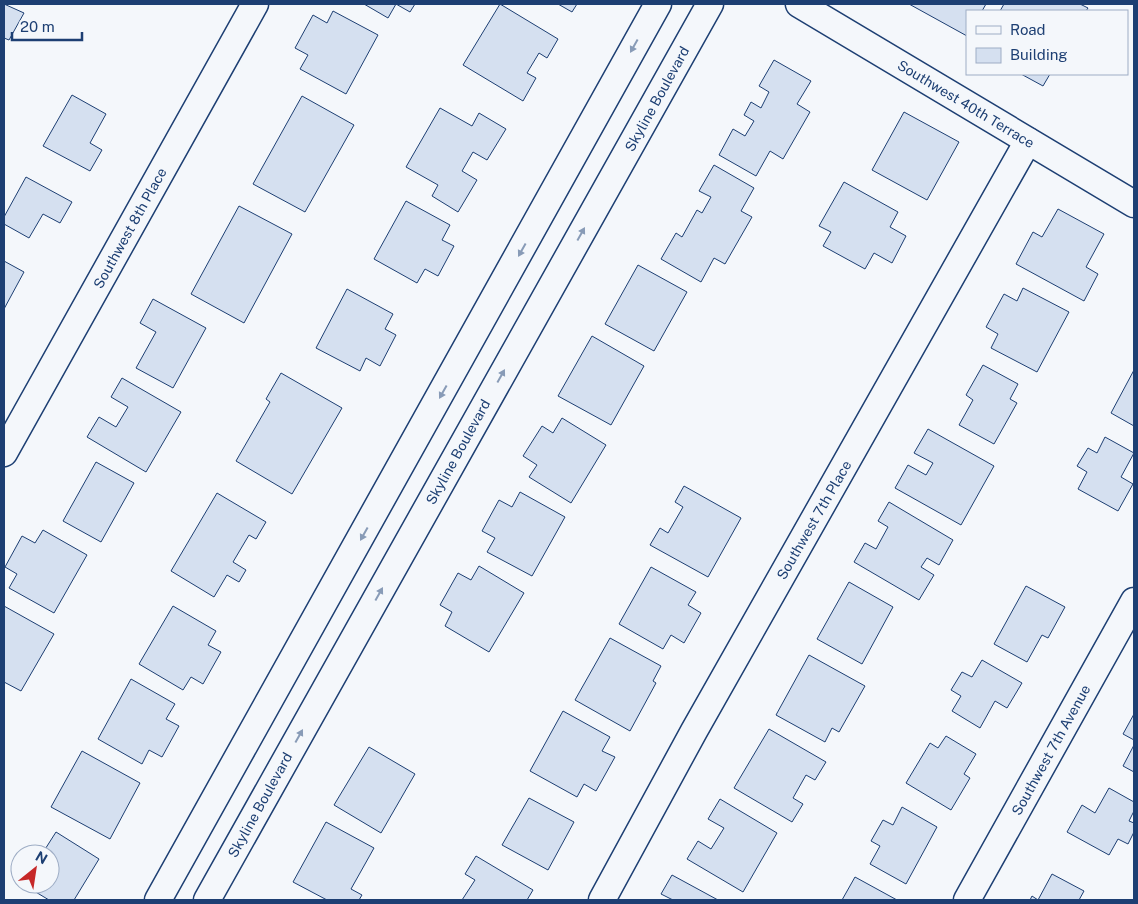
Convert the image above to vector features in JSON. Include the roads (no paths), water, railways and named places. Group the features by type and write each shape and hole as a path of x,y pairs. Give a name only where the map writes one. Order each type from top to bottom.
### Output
{"street":[{"name":"Southwest 8th Place","path":"4,453 255,4"},
{"path":"158,900 658,4"},
{"name":"Skyline Boulevard","path":"207,900 710,4"},
{"name":"Southwest 40th Terrace","path":"799,4 1134,204"},
{"name":"Southwest 7th Place","path":"602,900 694,731 1028,141"},
{"name":"Southwest 7th Avenue","path":"967,900 1134,600"}]}
